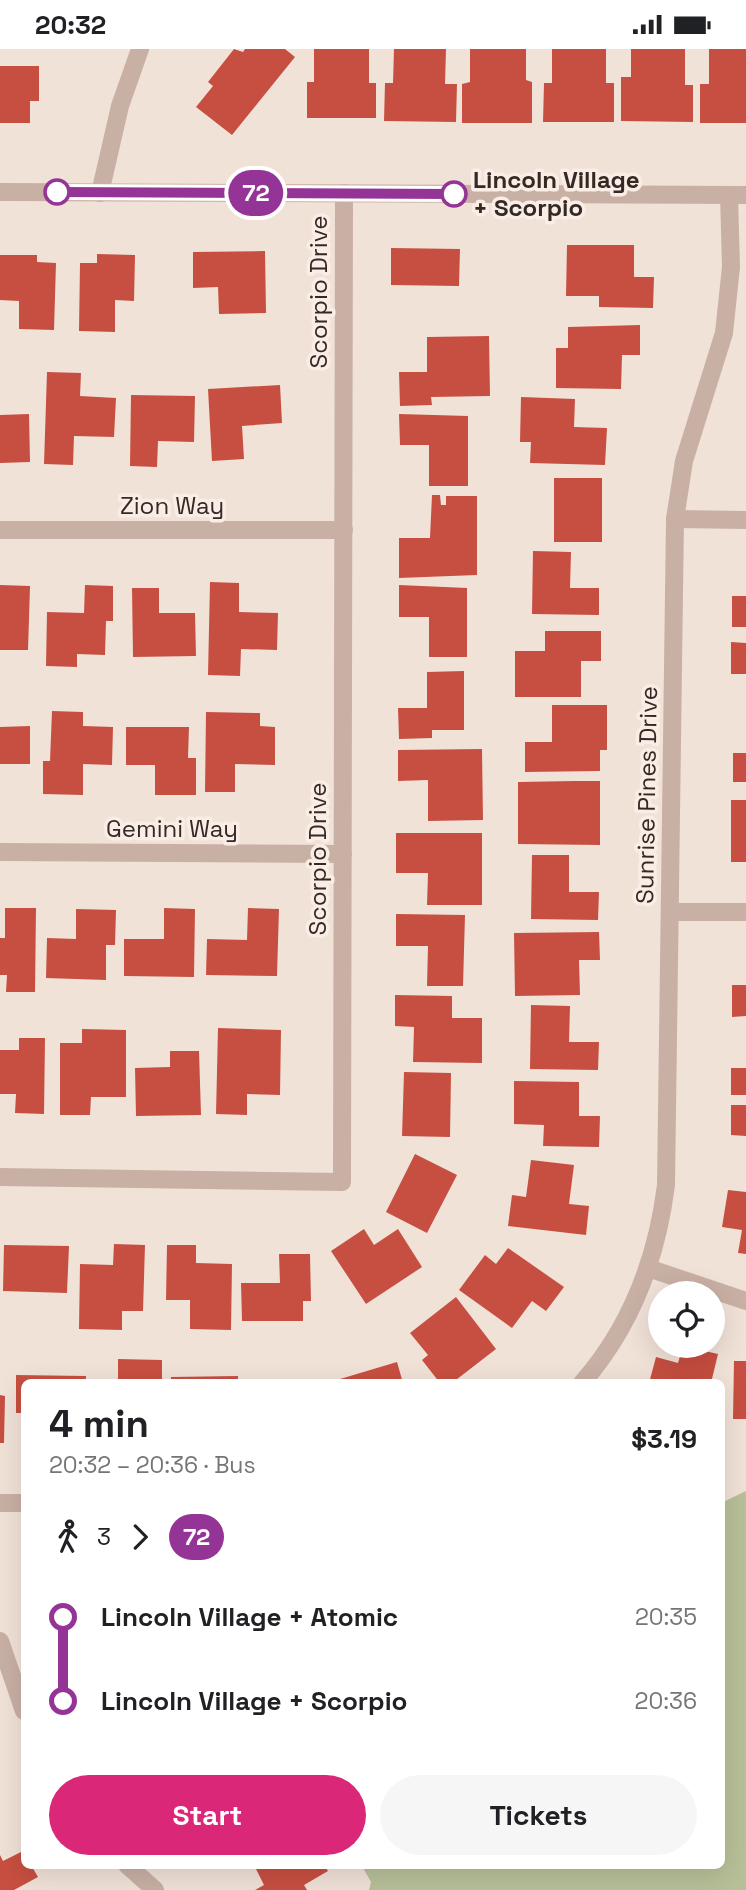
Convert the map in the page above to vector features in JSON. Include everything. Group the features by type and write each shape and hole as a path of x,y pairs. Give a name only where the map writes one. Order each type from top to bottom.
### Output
{"street":[{"path":"100,193 120,106 140,49"},
{"path":"0,192 737,195"},
{"name":"Scorpio Drive","path":"0,1177 342,1182 344,193"},
{"name":"Sunrise Pines Drive","path":"585,1379 622,1325 648,1268 662,1215 666,1185 675,519 684,461 724,333 737,195"},
{"path":"675,519 746,520"},
{"name":"Zion Way","path":"0,530 344,530"},
{"name":"Gemini Way","path":"0,852 343,854"},
{"path":"670,912 746,912"},
{"path":"648,1268 746,1301"},
{"path":"0,1503 21,1503"},
{"path":"0,1641 21,1702"},
{"path":"131,1869 155,1890"}],"green space":[{"path":"746,1491 746,1890 369,1890 371,1882 364,1869 725,1869 725,1501"}],"building":[{"path":"234,49 243,52 245,49 285,49 295,57 232,135 196,107 213,86 208,82"},
{"path":"314,49 369,49 369,83 376,83 376,118 307,118 307,82 314,82"},
{"path":"394,49 446,49 445,84 457,84 456,122 384,121 385,83 393,83"},
{"path":"470,49 526,49 526,80 532,82 532,123 462,123 462,84 470,82"},
{"path":"552,49 606,49 606,83 614,83 614,122 543,122 544,83 552,83"},
{"path":"631,49 685,49 685,85 693,85 693,122 621,121 621,77 631,77"},
{"path":"709,49 746,49 746,123 700,123 700,84 709,84"},
{"path":"0,66 39,66 39,101 30,101 30,123 0,123"},
{"path":"567,245 634,245 634,277 654,277 653,308 599,307 599,296 566,296"},
{"path":"391,248 460,249 459,286 391,285"},
{"path":"265,251 266,313 219,314 218,287 193,288 193,252"},
{"path":"97,254 135,255 134,301 115,300 115,332 79,331 80,263 97,263"},
{"path":"0,255 37,255 37,262 56,263 54,330 19,329 19,301 0,300"},
{"path":"640,325 640,355 622,355 621,389 556,388 556,348 568,348 568,327"},
{"path":"489,336 490,396 431,397 432,405 400,406 399,372 427,372 427,337"},
{"path":"47,372 81,373 80,396 116,398 114,437 74,436 73,465 44,464"},
{"path":"280,385 282,423 242,426 244,459 212,461 208,389"},
{"path":"131,395 195,396 194,442 158,441 157,467 130,466"},
{"path":"521,397 575,399 574,427 607,428 605,465 530,463 531,442 520,442"},
{"path":"29,414 30,462 0,463 0,415"},
{"path":"399,414 468,416 468,486 429,486 429,445 400,445"},
{"path":"554,478 602,478 602,542 554,542"},
{"path":"432,495 440,495 441,505 446,505 446,496 477,496 477,575 399,578 399,538 430,538"},
{"path":"533,551 571,552 570,588 599,588 599,615 532,614"},
{"path":"210,582 239,583 239,612 278,613 277,650 241,649 240,676 208,675"},
{"path":"0,585 30,586 28,650 0,650"},
{"path":"85,585 113,586 113,621 106,621 105,655 77,654 77,667 46,666 47,612 84,613"},
{"path":"399,585 467,588 467,657 429,657 429,617 399,617"},
{"path":"132,588 159,588 159,613 195,613 196,656 133,657"},
{"path":"732,596 746,596 746,627 732,627"},
{"path":"545,631 601,631 601,661 581,661 581,697 515,697 515,651 545,651"},
{"path":"731,642 746,643 746,674 731,674"},
{"path":"464,671 464,730 432,730 432,738 399,739 398,708 427,708 427,672"},
{"path":"552,705 607,705 607,750 600,750 600,771 525,772 525,742 552,742"},
{"path":"52,711 83,712 83,726 113,727 112,765 83,764 83,795 43,794 43,761 50,761"},
{"path":"206,712 260,713 260,726 275,727 275,765 235,764 235,792 205,792"},
{"path":"30,726 30,764 0,764 0,727"},
{"path":"126,727 189,727 188,758 196,758 196,795 155,795 155,765 126,765"},
{"path":"482,749 483,820 428,821 428,780 398,781 398,750"},
{"path":"733,753 746,753 746,782 733,782"},
{"path":"600,781 600,845 518,844 518,782"},
{"path":"731,800 746,800 746,862 731,862"},
{"path":"396,833 482,833 482,905 427,905 428,873 396,873"},
{"path":"532,855 569,855 569,892 599,892 598,920 531,919"},
{"path":"5,908 36,908 35,992 6,992 7,975 0,975 0,938 5,938"},
{"path":"164,908 195,909 194,977 124,976 124,939 164,939"},
{"path":"248,908 279,909 277,976 206,975 207,939 247,940"},
{"path":"76,909 116,910 115,945 106,945 106,980 46,978 47,938 76,939"},
{"path":"396,914 465,915 463,986 427,986 428,946 396,946"},
{"path":"599,932 600,960 579,960 580,995 515,996 514,933"},
{"path":"732,985 746,985 746,1016 732,1017"},
{"path":"395,995 452,996 452,1018 482,1018 482,1063 413,1062 414,1027 395,1026"},
{"path":"531,1005 570,1006 569,1042 599,1042 598,1070 530,1069"},
{"path":"218,1028 281,1030 280,1095 247,1094 247,1115 216,1114"},
{"path":"82,1029 126,1030 126,1097 91,1097 90,1115 60,1115 60,1043 82,1043"},
{"path":"19,1038 45,1038 44,1114 15,1113 16,1094 0,1094 0,1050 19,1050"},
{"path":"170,1051 199,1051 201,1115 136,1116 135,1068 170,1067"},
{"path":"731,1068 746,1068 746,1095 731,1095"},
{"path":"404,1072 451,1073 450,1137 402,1136"},
{"path":"514,1081 579,1082 579,1116 600,1116 599,1147 543,1146 544,1125 514,1124"},
{"path":"731,1105 746,1105 746,1136 731,1135"},
{"path":"415,1154 457,1175 427,1233 386,1212"},
{"path":"531,1160 574,1165 569,1204 589,1206 586,1235 508,1226 512,1195 526,1197"},
{"path":"728,1190 746,1192 746,1254 738,1253 742,1230 722,1227"},
{"path":"364,1229 374,1245 398,1229 422,1267 366,1304 331,1251"},
{"path":"114,1244 145,1245 143,1311 122,1311 122,1330 79,1329 80,1264 113,1265"},
{"path":"4,1245 69,1246 67,1293 3,1291"},
{"path":"167,1245 196,1245 196,1263 232,1264 231,1330 190,1329 190,1300 166,1300"},
{"path":"508,1248 564,1287 546,1311 532,1301 512,1328 459,1290 485,1255 496,1264"},
{"path":"279,1254 310,1254 311,1301 303,1301 303,1321 242,1321 241,1283 280,1283"},
{"path":"456,1297 496,1349 457,1379 437,1379 422,1360 428,1355 410,1333"},
{"path":"656,1358 678,1363 679,1358 717,1358 712,1379 650,1379"},
{"path":"118,1359 162,1360 162,1379 118,1379"},
{"path":"734,1361 746,1361 746,1419 733,1419"},
{"path":"397,1362 402,1379 340,1379"},
{"path":"16,1375 86,1376 86,1379 21,1379 21,1413 16,1413"},
{"path":"238,1376 238,1379 171,1379"},
{"path":"0,1395 5,1396 4,1443 0,1443"},
{"path":"21,1852 21,1869 33,1869 38,1877 14,1890 0,1890 0,1855 3,1861"},
{"path":"256,1869 328,1871 304,1885 307,1890 255,1890 264,1885"}],"bus line":[{"name":"72","path":"57,192 454,194"}],"place":[{"name":"Lincoln Village + Scorpio","path":"454,194"}]}
